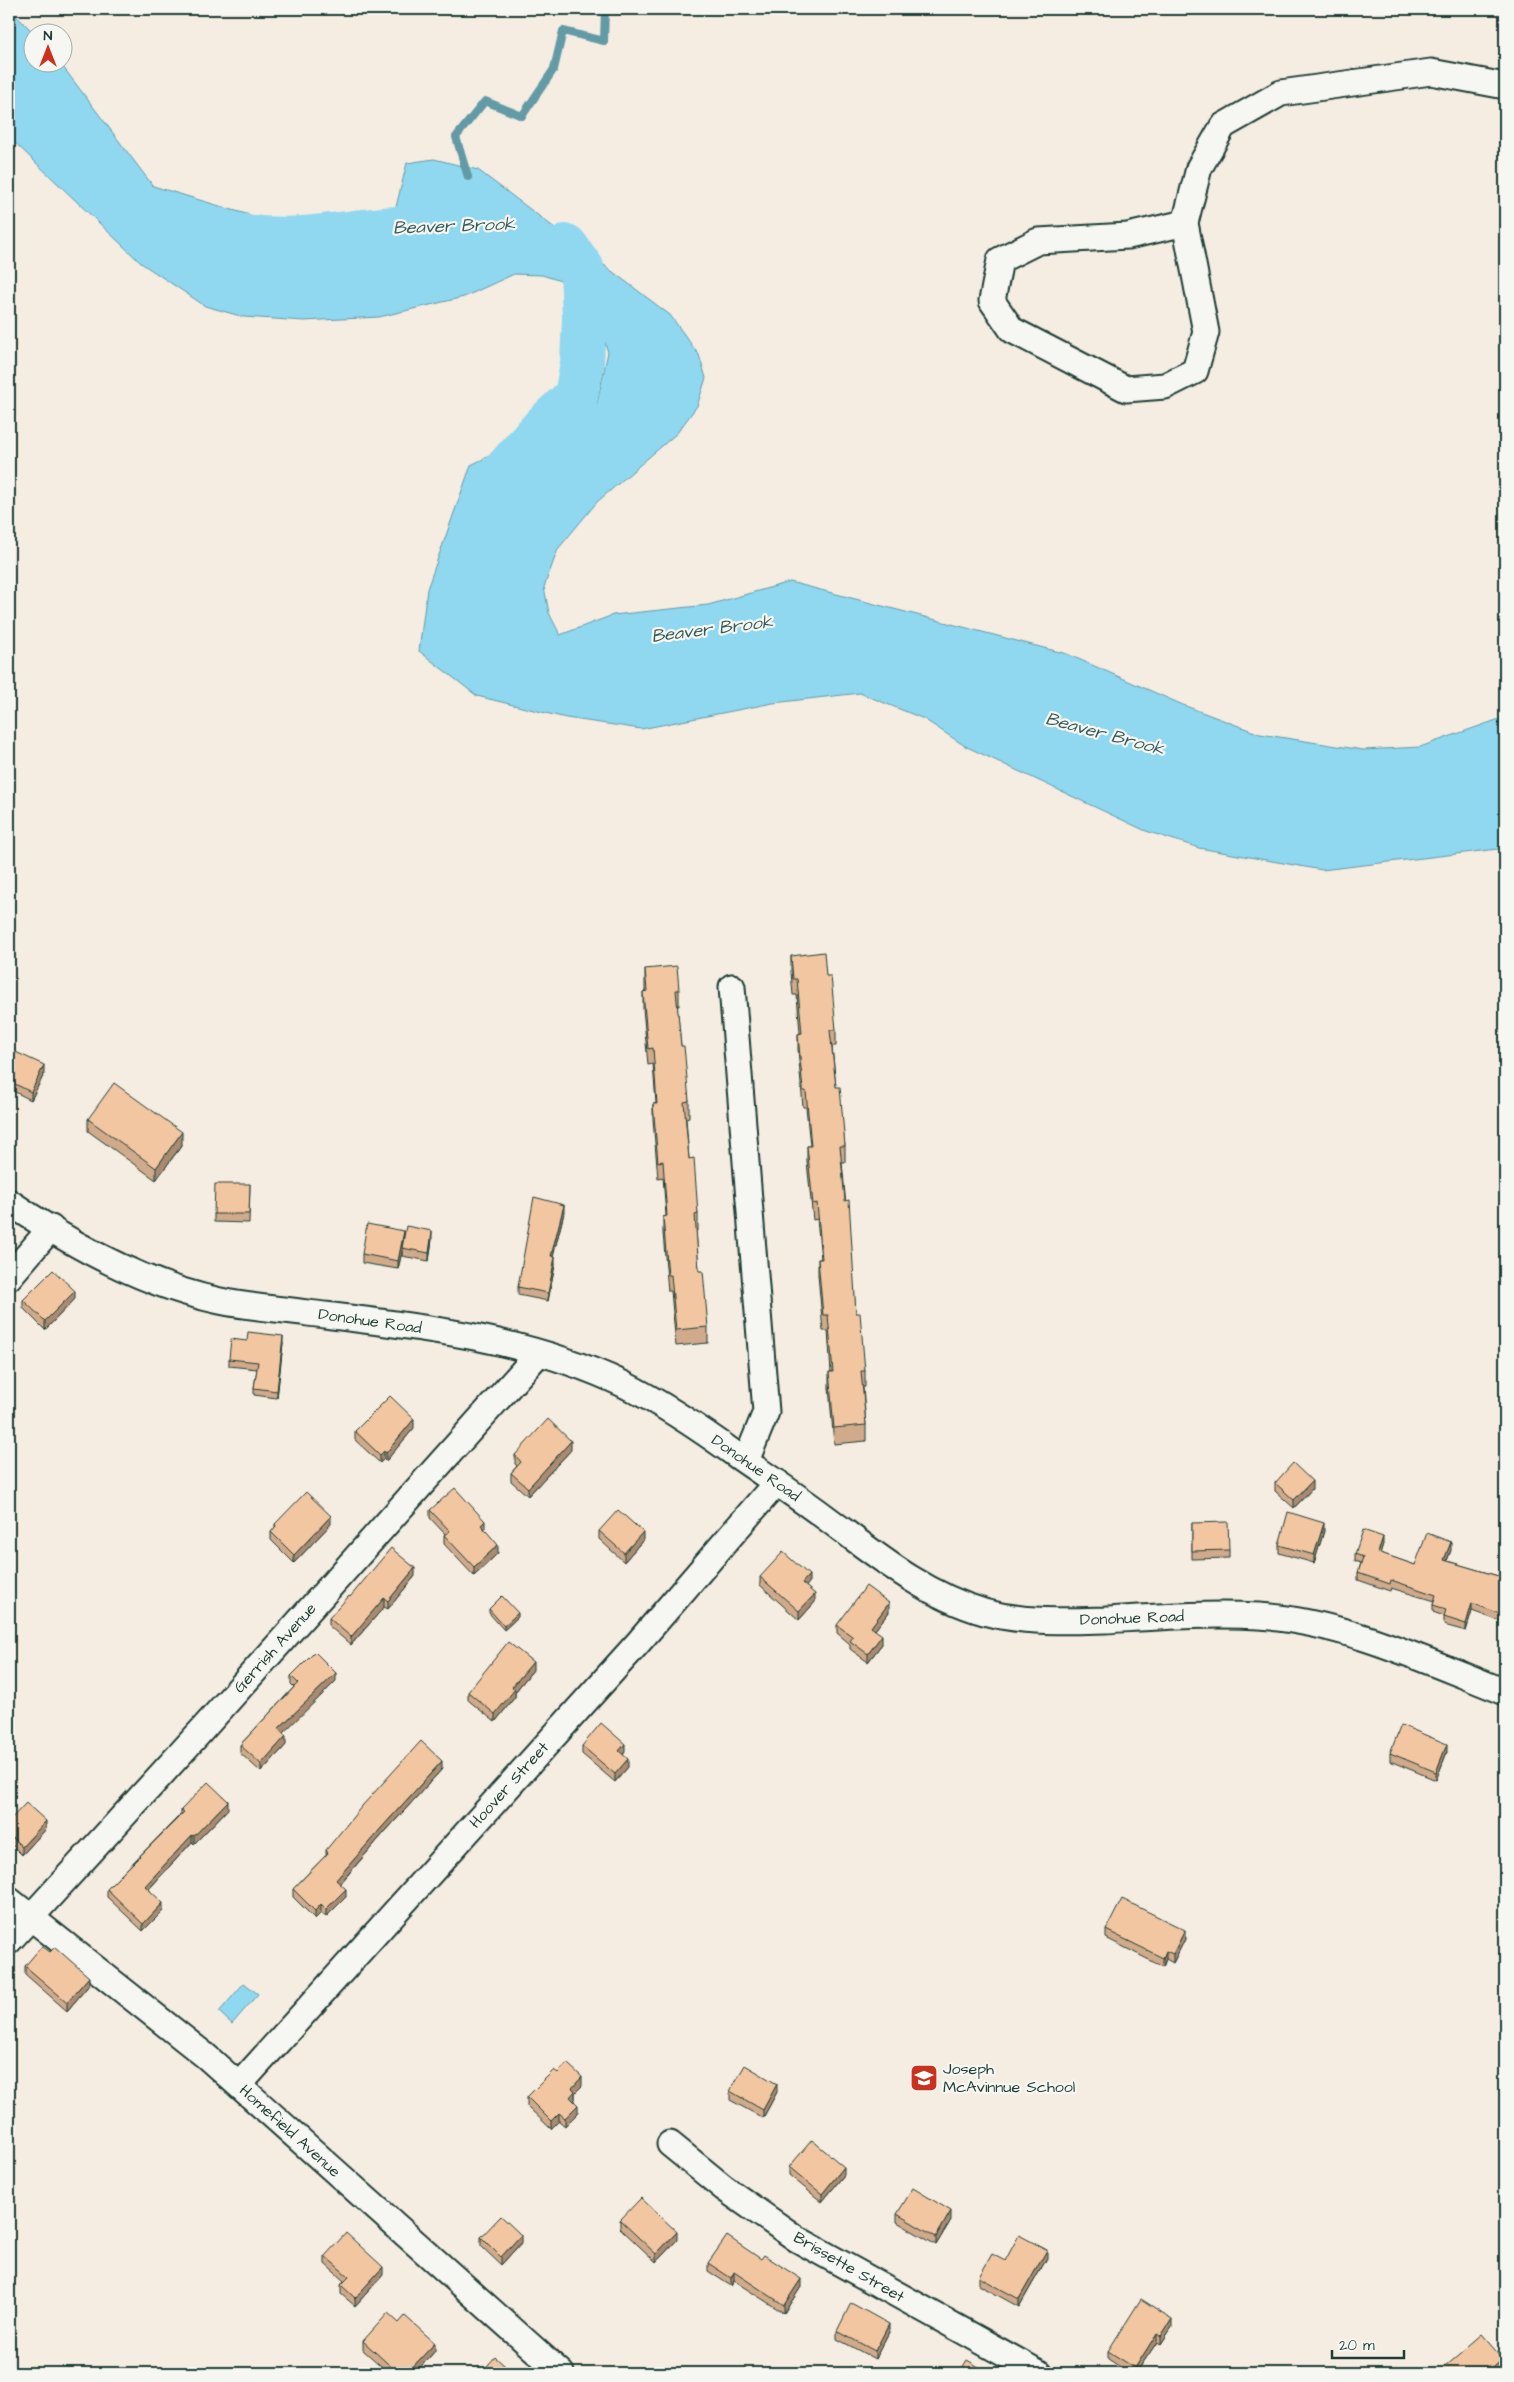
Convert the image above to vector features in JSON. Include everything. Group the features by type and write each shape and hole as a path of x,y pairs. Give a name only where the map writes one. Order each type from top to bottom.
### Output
{"street":[{"path":"1185,223 1128,236 1038,241 1000,260 992,301 1012,330 1126,389 1165,386 1195,371 1206,332 1185,223 1199,168 1223,126 1280,93 1431,72 1505,86"},
{"path":"732,987 766,1412 746,1461"},
{"name":"Donohue Road","path":"9,1202 78,1246 133,1273 190,1293 257,1307 458,1334 539,1353 591,1370 672,1410 777,1482 907,1577 949,1600 988,1613 1040,1621 1205,1615 1256,1616 1294,1620 1332,1628 1376,1642 1505,1692"},
{"path":"9,1277 50,1228"},
{"name":"Gerrish Avenue","path":"9,1941 202,1731 539,1353"},
{"name":"Hoover Street","path":"239,2085 636,1644 777,1482"},
{"name":"Homefield Avenue","path":"9,1900 207,2057 561,2373"},
{"name":"Brissette Street","path":"670,2144 724,2188 797,2239 1039,2373"}],"water":[{"path":"9,9 23,22 22,72 67,72 153,186 276,223 327,248 363,246 391,227 407,163 434,159 478,170 670,315 699,355 706,378 697,406 677,433 597,502 558,549 544,587 549,613 560,635 613,615 708,605 790,582 1067,654 1183,705 1260,734 1363,750 1420,747 1505,717 1505,844 1498,849 1322,870 1199,848 1146,831 965,746 924,719 860,693 773,703 641,729 566,718 477,696 419,651 427,589 471,465 597,403 608,352 599,326 583,299 564,282 542,275 514,274 464,297 379,317 304,321 244,317 205,306 141,263 9,137"},
{"path":"244,1983 258,1994 232,2024 219,2012"}],"building":[{"path":"824,952 826,976 831,976 836,1030 830,1030 836,1087 840,1087 845,1146 840,1146 845,1201 849,1200 856,1313 860,1313 865,1371 861,1371 866,1425 834,1428 829,1372 833,1372 828,1315 823,1315 818,1259 822,1259 817,1203 813,1204 807,1146 811,1146 806,1091 803,1091 798,1034 802,1033 797,979 793,979 791,956"},
{"path":"677,966 679,990 676,990 681,1046 684,1046 689,1101 684,1102 689,1159 694,1158 698,1214 695,1215 699,1271 703,1271 708,1327 676,1330 671,1275 668,1275 663,1217 667,1216 663,1161 658,1162 653,1104 657,1104 653,1048 648,1049 643,992 647,991 645,969"},
{"path":"9,1049 44,1065 31,1092 9,1081"},
{"path":"114,1083 182,1132 156,1168 88,1119"},
{"path":"215,1184 250,1184 249,1214 214,1214"},
{"path":"534,1197 564,1205 551,1256 555,1257 548,1293 518,1287"},
{"path":"367,1224 404,1231 398,1261 362,1254"},
{"path":"406,1226 432,1231 429,1253 402,1248"},
{"path":"53,1270 75,1291 45,1321 23,1300"},
{"path":"248,1332 283,1336 277,1391 254,1388 258,1362 229,1359 231,1339 247,1341"},
{"path":"390,1396 414,1419 386,1453 384,1451 380,1455 355,1431"},
{"path":"548,1419 571,1441 528,1488 511,1473 521,1462 515,1455"},
{"path":"1293,1463 1312,1481 1294,1500 1275,1483"},
{"path":"455,1488 485,1521 481,1525 498,1545 474,1567 444,1535 450,1531 430,1510"},
{"path":"306,1492 331,1516 294,1555 271,1532 276,1526 275,1524"},
{"path":"618,1510 643,1532 624,1553 599,1531"},
{"path":"1288,1512 1324,1523 1314,1555 1279,1545"},
{"path":"1228,1522 1229,1550 1192,1551 1192,1523"},
{"path":"1363,1530 1383,1537 1378,1552 1415,1565 1427,1533 1451,1542 1444,1560 1498,1576 1503,1562 1505,1563 1505,1616 1472,1603 1466,1624 1444,1617 1446,1609 1433,1605 1436,1595 1391,1580 1390,1584 1358,1573 1363,1557 1355,1554"},
{"path":"391,1548 415,1568 388,1601 384,1598 351,1637 329,1618 350,1597"},
{"path":"783,1552 809,1575 802,1583 815,1594 799,1611 760,1577"},
{"path":"866,1586 889,1603 871,1627 882,1635 868,1654 850,1641 853,1637 837,1625"},
{"path":"502,1596 518,1613 504,1626 489,1609"},
{"path":"508,1642 533,1662 512,1687 515,1689 495,1714 468,1692"},
{"path":"315,1652 336,1673 278,1729 286,1736 261,1764 240,1745 298,1683 291,1676"},
{"path":"601,1723 625,1744 619,1751 628,1759 615,1774 582,1746"},
{"path":"1401,1725 1447,1744 1436,1772 1390,1753"},
{"path":"421,1741 442,1761 336,1880 346,1889 326,1909 321,1904 315,1911 293,1889 328,1853 326,1850 362,1806"},
{"path":"208,1782 228,1801 194,1836 192,1835 145,1886 163,1903 143,1924 107,1889 184,1812 181,1810"},
{"path":"26,1803 46,1821 22,1847 9,1834 9,1821"},
{"path":"1122,1899 1185,1930 1173,1954 1166,1951 1163,1958 1106,1930"},
{"path":"42,1946 50,1952 55,1947 89,1977 67,2002 25,1966"},
{"path":"9,2020 14,2026 9,2032"},
{"path":"567,2063 582,2077 572,2088 575,2091 570,2097 578,2105 565,2118 559,2113 551,2121 527,2097 554,2070 558,2073"},
{"path":"745,2065 777,2084 763,2110 730,2091"},
{"path":"812,2140 844,2167 822,2194 789,2167"},
{"path":"913,2188 951,2211 936,2237 897,2214"},
{"path":"641,2198 677,2232 656,2254 620,2220"},
{"path":"501,2216 521,2235 501,2257 481,2237"},
{"path":"346,2233 383,2267 355,2298 341,2285 349,2277 325,2256"},
{"path":"1019,2235 1047,2250 1019,2299 979,2277 992,2254 1005,2261"},
{"path":"727,2236 761,2259 764,2255 801,2279 784,2305 734,2272 731,2278 708,2263"},
{"path":"1141,2299 1172,2319 1161,2336 1157,2333 1135,2368 1108,2351"},
{"path":"851,2303 889,2324 875,2351 837,2331"},
{"path":"388,2313 399,2323 405,2316 435,2343 407,2373 398,2373 363,2341"},
{"path":"1482,2335 1502,2358 1485,2373 1438,2373"},
{"path":"495,2357 513,2373 481,2373"},
{"path":"967,2360 989,2373 959,2373"},
{"path":"745,2368 750,2373 741,2373"}],"waterway":[{"path":"468,177 456,137 485,101 522,116 554,69 563,31 604,41 605,9"},
{"name":"Beaver Brook","path":"245,236 284,239 381,229 446,227"},
{"name":"Beaver Brook","path":"499,477 544,426 576,396 582,364 584,318 582,268 566,246"}],"place":[{"name":"Joseph McAvinnue School","path":"924,2078"}]}
